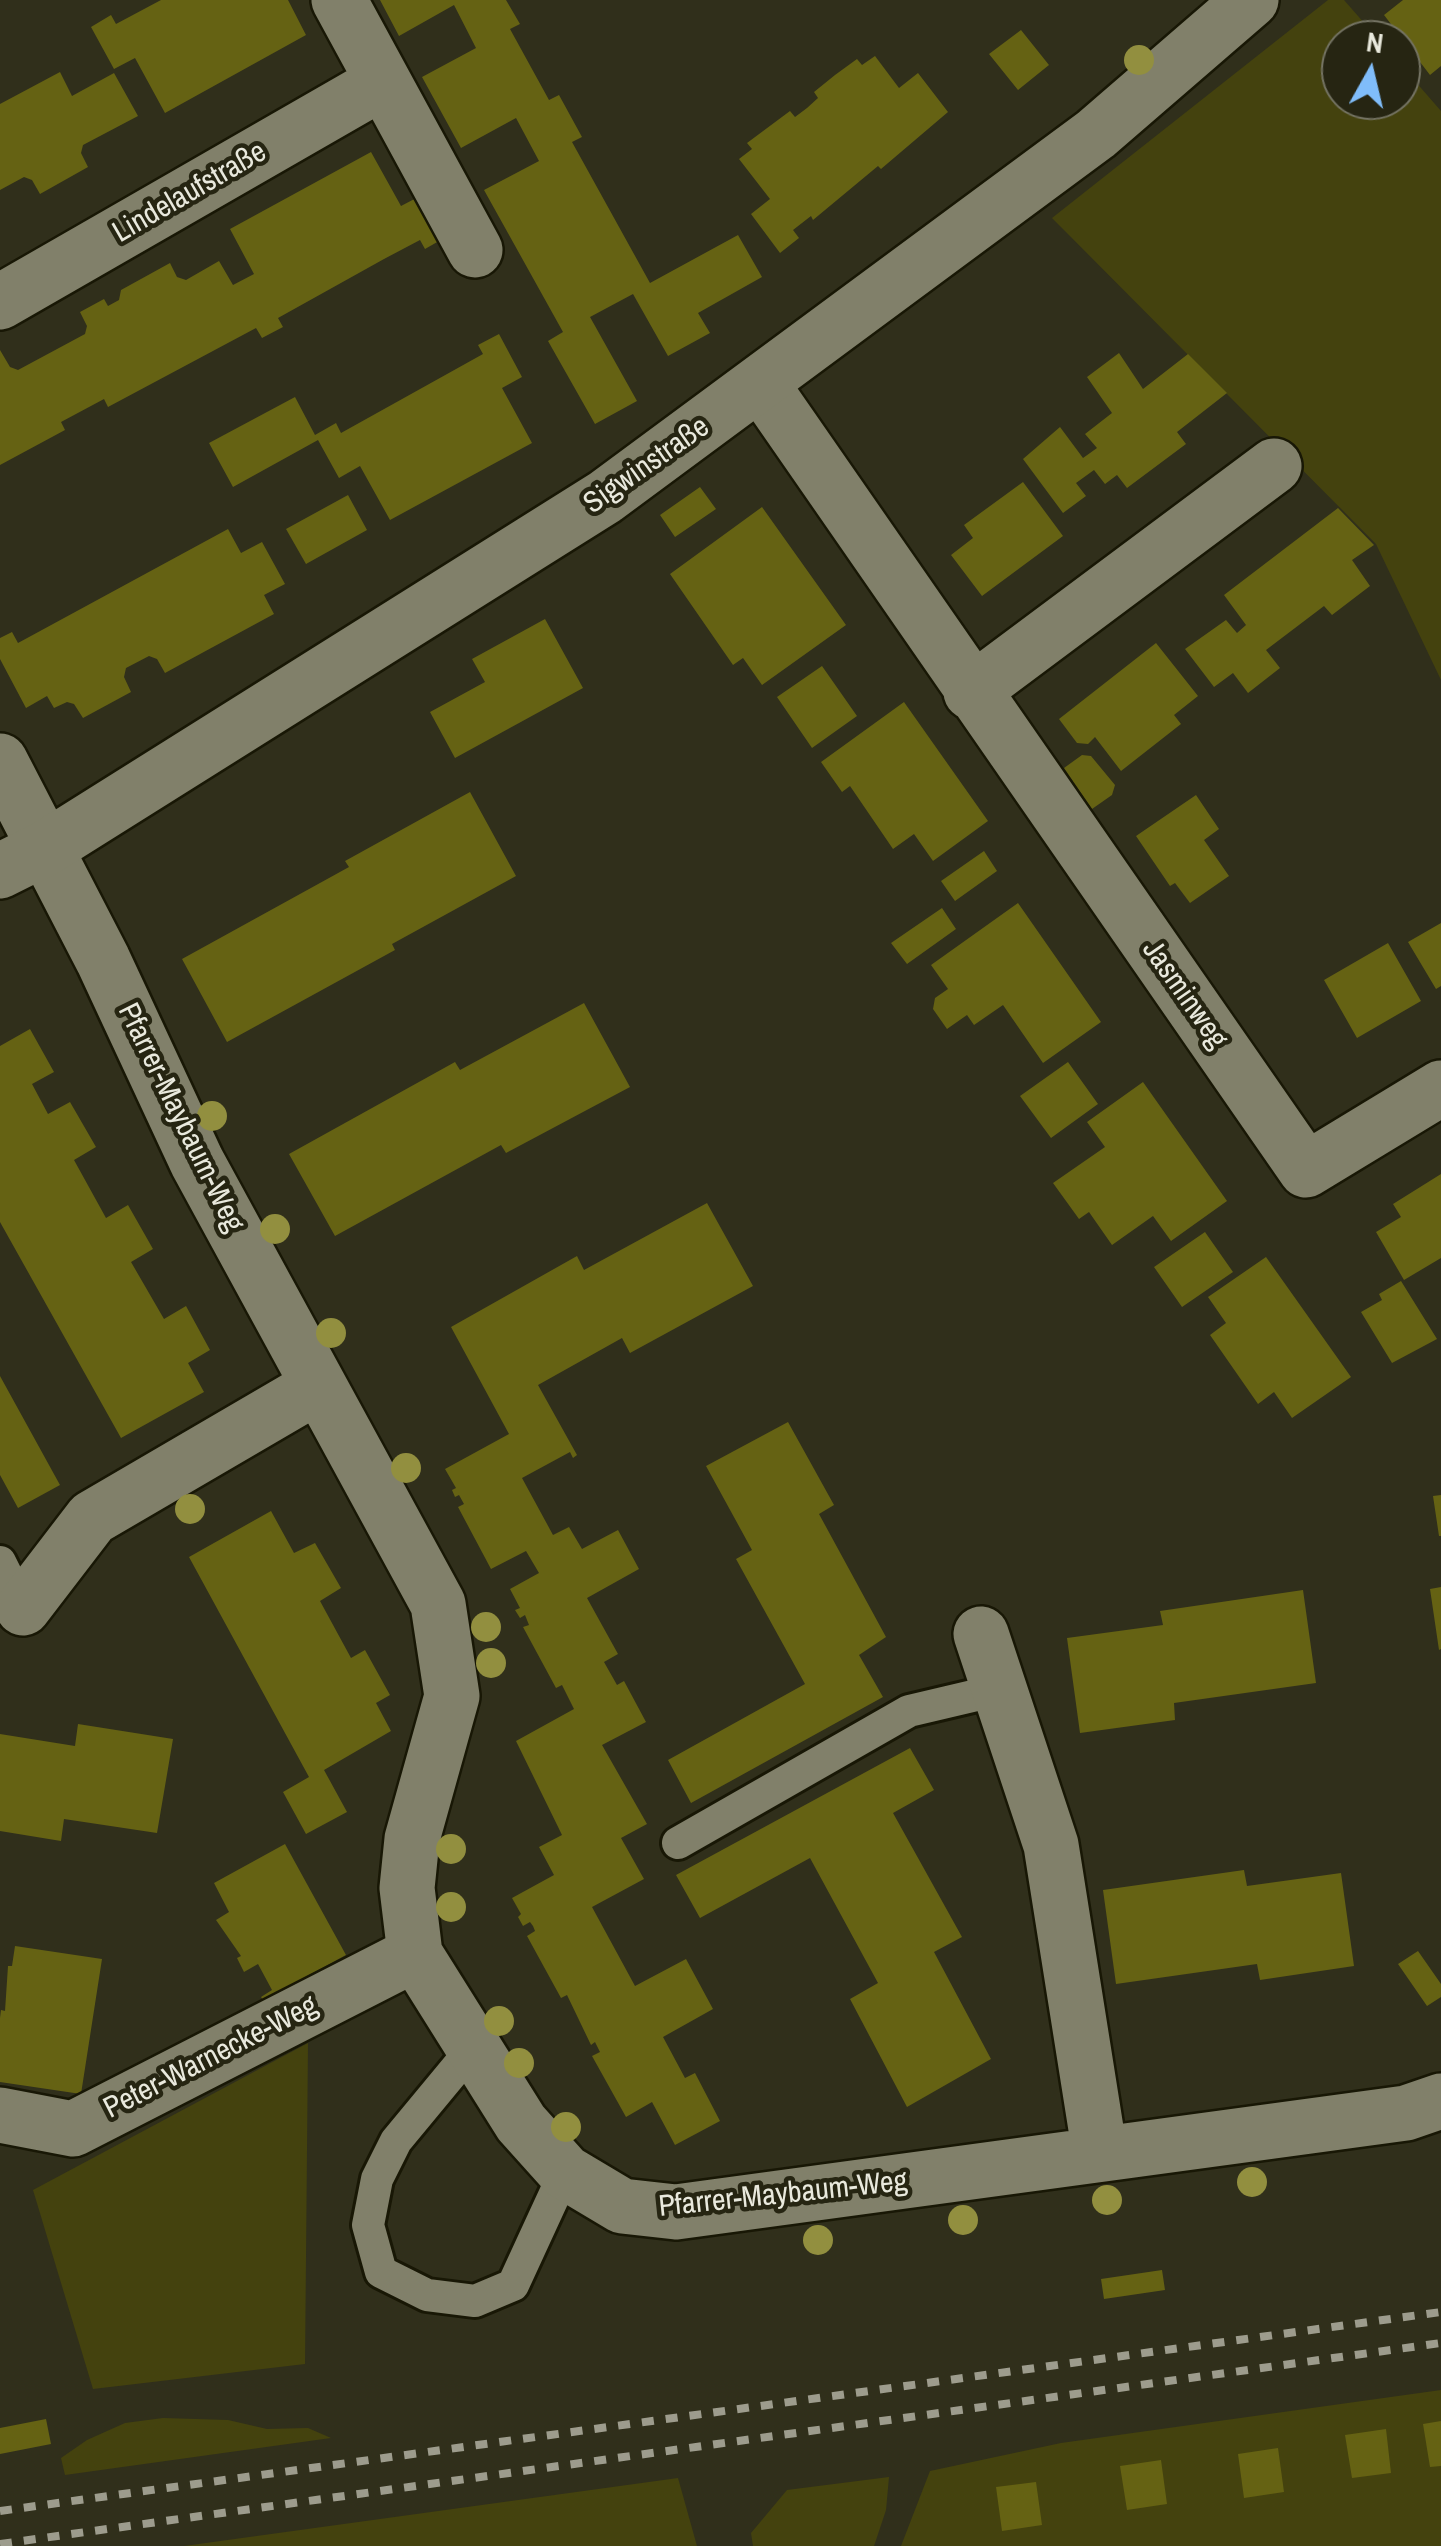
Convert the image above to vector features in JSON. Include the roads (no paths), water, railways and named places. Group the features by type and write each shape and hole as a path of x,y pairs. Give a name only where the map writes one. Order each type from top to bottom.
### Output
{"street":[{"path":"340,0 381,83 475,250"},
{"name":"Sigwinstraße","path":"23,859 606,497 1096,134 1251,0"},
{"name":"Lindelaufstraße","path":"0,302 381,83"},
{"name":"Jasminweg","path":"761,384 1306,1170 1441,1088"},
{"path":"971,692 1274,466"},
{"path":"0,761 23,859"},
{"name":"Pfarrer-Maybaum-Weg","path":"23,859 197,1162 438,1604 452,1696 412,1839 407,1888 415,1954 521,2123 565,2172 622,2206 676,2212 884,2187 1406,2113 1441,2101"},
{"path":"12,1585 92,1518 318,1386"},
{"path":"981,1634 1051,1845 1100,2154"},
{"name":"Peter-Warnecke-Weg","path":"0,2115 73,2129 415,1954"}],"lane":[{"path":"678,1843 909,1710 998,1690"},
{"path":"473,2048 396,2141 377,2179 368,2225 381,2272 427,2295 475,2300 513,2285 565,2172"}],"railway":[{"path":"0,2511 1441,2312"},
{"path":"0,2544 1441,2343"}]}
